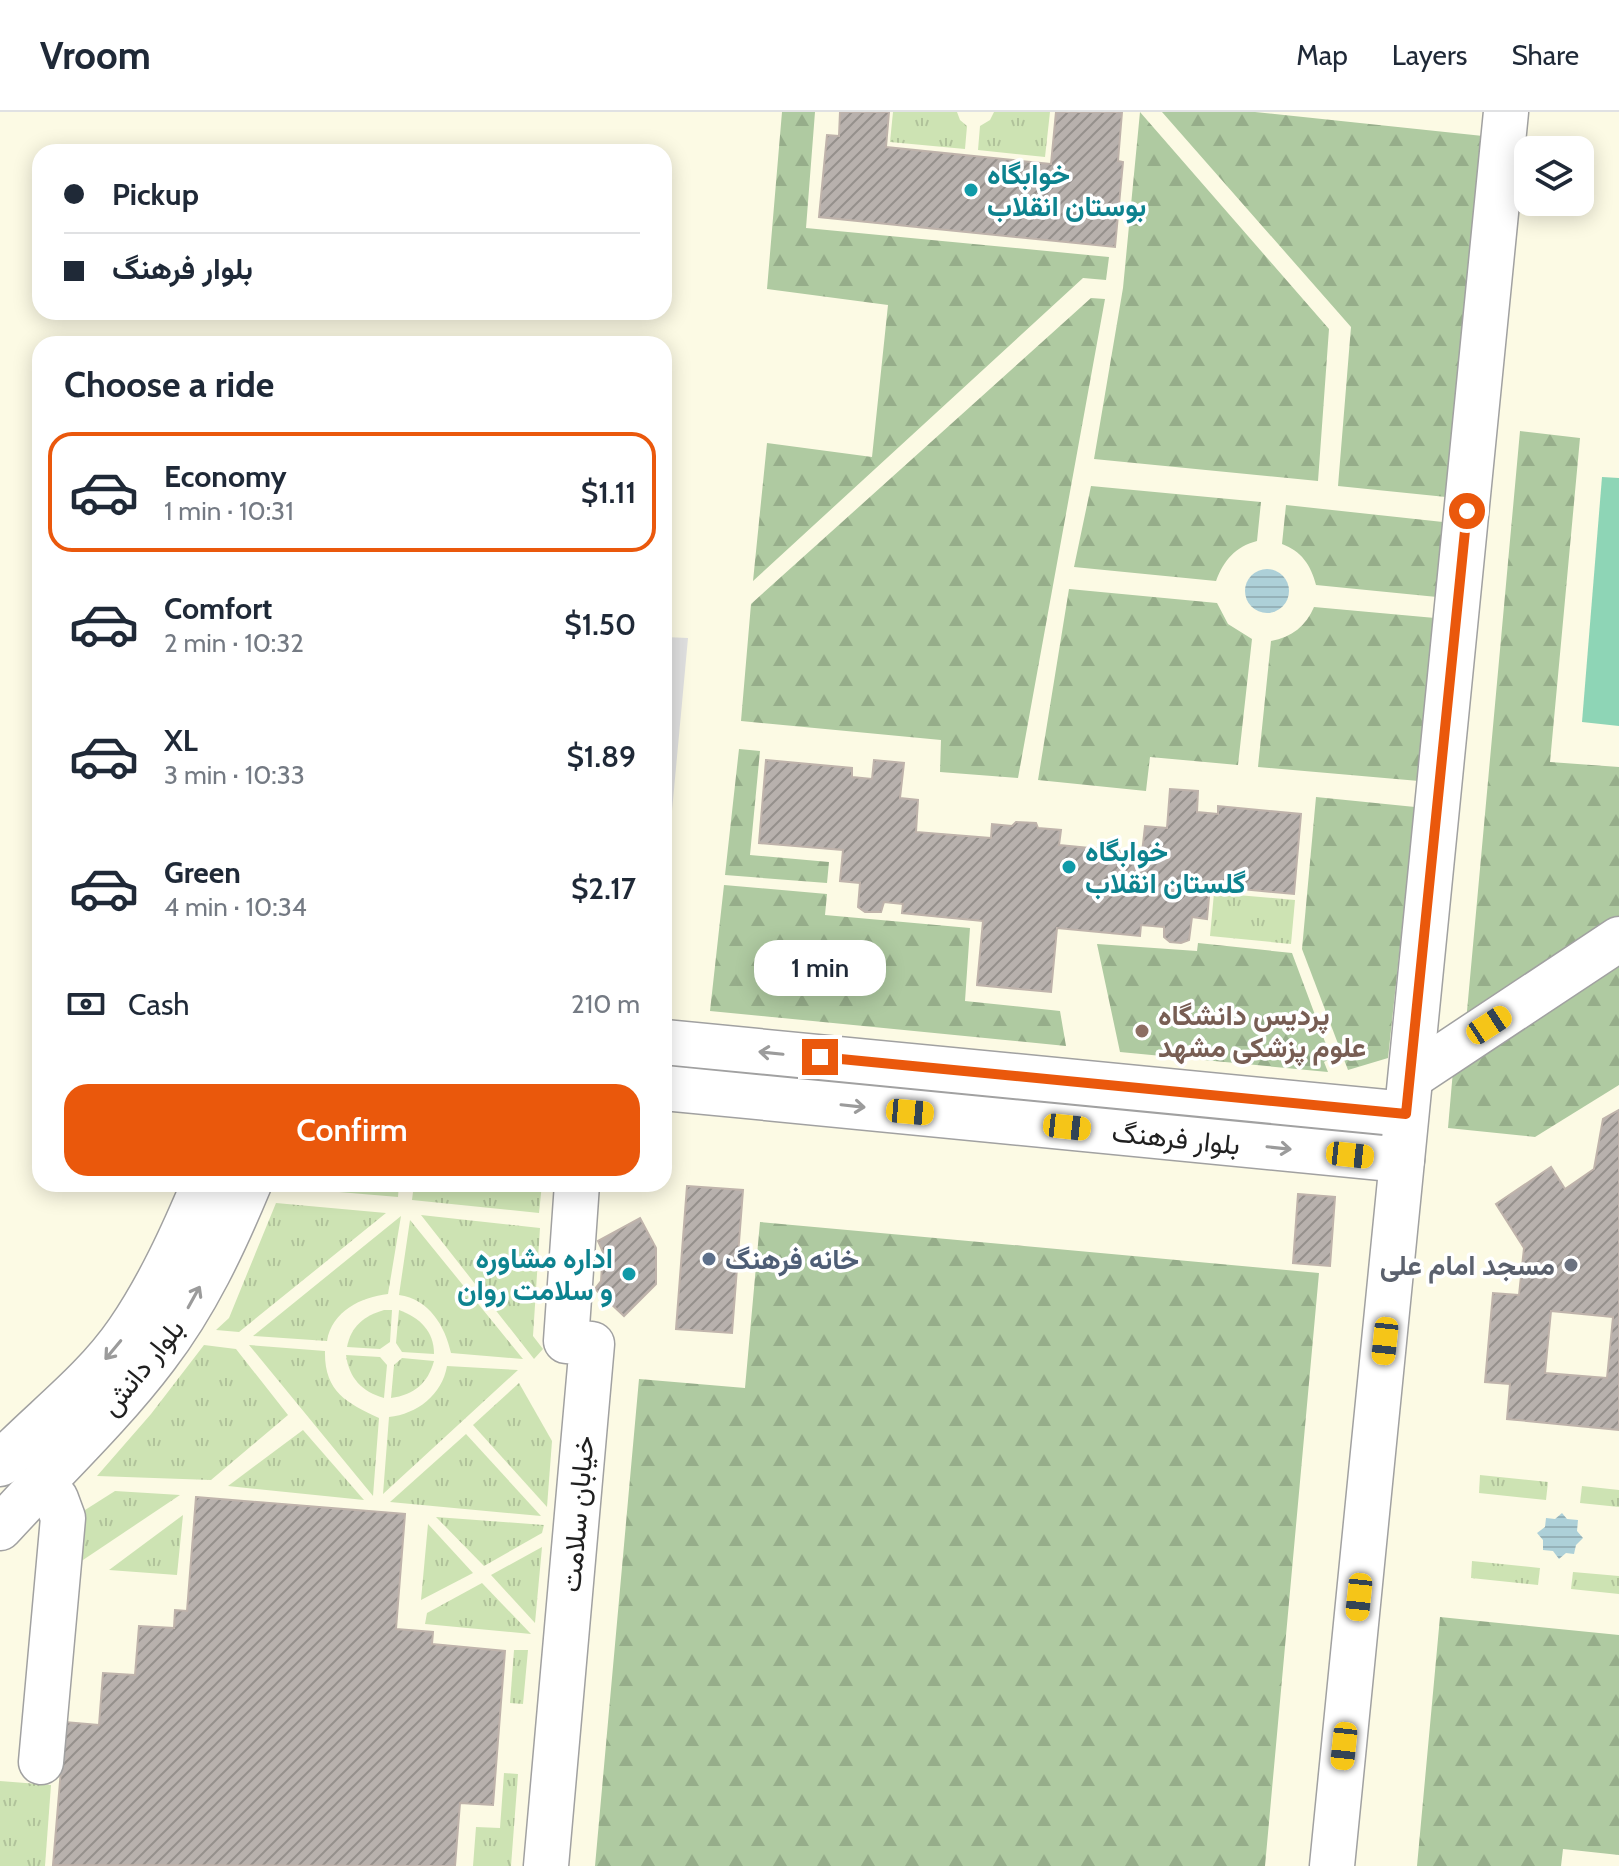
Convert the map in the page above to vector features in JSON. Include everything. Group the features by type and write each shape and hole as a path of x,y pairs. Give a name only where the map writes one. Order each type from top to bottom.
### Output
{"lane":[{"path":"1332,1866 1506,112"},
{"path":"1408,1096 1619,939"},
{"name":"بلوار فرهنگ","path":"672,1043 1408,1096"},
{"name":"بلوار فرهنگ","path":"672,1089 1402,1160"},
{"name":"بلوار دانش","path":"0,1464 79,1389 128,1332 200,1192"},
{"name":"بلوار دانش","path":"0,1528 48,1485 158,1354 221,1250 246,1192"},
{"name":"خیابان سلامت","path":"546,1866 592,1344 566,1341 576,1192"},
{"path":"41,1762 63,1518 48,1485"}],"shaded area":[{"name":"پردیس دانشگاه علوم پزشکی مشهد","path":"0,112 1619,112 1619,1866 0,1866"},
{"path":"672,637 688,638 672,811"}],"green space":[{"path":"782,112 815,112 806,228 1109,257 1106,280 1083,278 753,581 767,443 872,457 888,305 767,289"},
{"path":"893,112 957,112 967,126 965,149 890,142"},
{"path":"994,112 1050,112 1045,157 978,150 980,126 990,120"},
{"path":"1140,112 1329,329 1318,481 1094,459 1123,288"},
{"path":"1162,112 1255,112 1483,136 1446,497 1338,486 1351,327"},
{"path":"1091,298 1105,299 1018,778 940,772 941,740 741,721 751,604"},
{"path":"1520,431 1580,438 1550,762 1619,767 1619,920 1466,1022"},
{"path":"1602,477 1619,478 1619,726 1582,722"},
{"path":"1091,486 1261,502 1257,541 1231,555 1216,581 1074,567"},
{"path":"1286,505 1443,522 1437,597 1316,585 1304,560 1282,544"},
{"path":"1069,589 1217,603 1228,624 1252,639 1238,765 1150,757 1146,791 1038,780"},
{"path":"1314,607 1435,618 1419,781 1258,767 1271,641 1297,630"},
{"path":"739,749 760,751 750,855 829,862 827,883 725,875"},
{"path":"1316,797 1415,807 1388,1058 1348,1070 1302,949"},
{"path":"724,885 827,894 825,915 970,928 965,1001 1060,1011 1066,1046 710,1011"},
{"path":"1214,893 1295,900 1291,944 1210,936"},
{"path":"1198,943 1292,953 1331,1058 1324,1062 1328,1072 1120,1052 1097,944 1197,951"},
{"path":"1619,952 1619,1085 1535,1137 1448,1128 1454,1059"},
{"path":"672,1060 1338,1122 1337,1134 672,1072"},
{"path":"339,1192 398,1192 398,1197"},
{"path":"413,1192 541,1192 539,1213 412,1200"},
{"path":"276,1203 386,1213 239,1332 216,1330 229,1318"},
{"path":"421,1215 540,1228 533,1336 543,1349 534,1359"},
{"path":"401,1216 388,1294 368,1298 349,1307 335,1321 327,1341 253,1336"},
{"path":"410,1220 523,1359 451,1353 445,1333 434,1315 419,1302 399,1295"},
{"path":"760,1222 1319,1273 1265,1866 595,1866 639,1379 745,1388"},
{"path":"384,1310 392,1310 390,1342 380,1349 347,1347 360,1323"},
{"path":"399,1310 424,1326 434,1354 402,1352 396,1343"},
{"path":"204,1345 236,1349 288,1415 211,1480 97,1476 151,1414"},
{"path":"249,1345 325,1351 328,1376 339,1394 356,1407 379,1418 373,1496"},
{"path":"346,1355 380,1357 387,1365 384,1398 358,1383 350,1371"},
{"path":"402,1358 434,1361 419,1387 391,1398 394,1365"},
{"path":"447,1366 518,1370 383,1494 389,1417 409,1412 427,1401 440,1386"},
{"path":"519,1383 552,1441 547,1507 473,1425"},
{"path":"303,1430 364,1500 228,1486"},
{"path":"466,1434 541,1516 390,1502"},
{"path":"1480,1475 1548,1482 1546,1500 1479,1493"},
{"path":"1582,1486 1619,1490 1619,1507 1580,1503"},
{"path":"115,1491 180,1495 80,1562 85,1510"},
{"path":"183,1515 177,1575 109,1570"},
{"path":"436,1517 544,1525 542,1533 484,1566"},
{"path":"428,1524 473,1573 421,1600"},
{"path":"542,1547 535,1623 491,1575"},
{"path":"1472,1561 1540,1568 1538,1585 1471,1578"},
{"path":"1573,1572 1619,1576 1619,1594 1571,1589"},
{"path":"482,1583 531,1634 425,1624 427,1613"},
{"path":"1440,1617 1619,1635 1619,1855 1563,1849 1561,1866 1417,1866"},
{"path":"514,1650 528,1650 523,1704 510,1703"},
{"path":"504,1773 518,1774 511,1866 473,1866 476,1827 500,1828"},
{"path":"0,1781 51,1785 45,1866 0,1866"}],"water":[{"path":"1267,569 1282,576 1289,591 1282,606 1267,613 1252,606 1245,591 1252,576"},
{"path":"1562,1513 1567,1519 1578,1520 1577,1531 1583,1538 1576,1545 1574,1554 1566,1553 1559,1559 1553,1551 1543,1550 1543,1540 1537,1533 1545,1527 1546,1518 1555,1519"}],"building":[{"name":"خوابگاه بوستان انقلاب","path":"840,112 889,112 886,147 1051,164 1056,112 1122,112 1118,161 1123,162 1115,247 819,217 827,135 839,136"},
{"name":"خوابگاه گلستان انقلاب","path":"766,760 852,768 852,777 872,779 874,760 904,763 900,798 918,800 916,832 991,838 992,824 1012,826 1016,822 1036,823 1038,828 1061,830 1059,845 1142,853 1145,826 1167,828 1170,789 1198,791 1197,812 1218,814 1218,806 1301,814 1294,894 1210,886 1207,919 1192,917 1189,940 1181,943 1170,942 1164,937 1164,927 1141,925 1140,936 1057,928 1051,992 977,985 983,921 902,913 903,904 884,902 881,912 865,912 858,907 860,883 840,881 843,850 759,843"},
{"name":"مسجد امام علی","path":"1619,1110 1619,1430 1507,1419 1510,1384 1485,1382 1493,1293 1519,1295 1524,1248 1496,1204 1551,1167 1565,1189 1594,1169 1603,1119","holes":["1551,1311 1613,1317 1607,1378 1545,1373"]},
{"name":"خانه فرهنگ","path":"687,1186 743,1190 732,1333 676,1329"},
{"path":"1298,1194 1335,1197 1330,1266 1293,1263"},
{"name":"اداره مشاوره و سلامت روان","path":"640,1218 656,1248 656,1284 624,1316 595,1289 601,1281 603,1252 598,1241"},
{"path":"196,1497 405,1514 396,1629 433,1632 432,1644 505,1651 493,1805 460,1803 455,1866 53,1865 65,1722 99,1725 103,1673 135,1675 139,1626 174,1628 175,1610 187,1611"}],"place":[{"name":"خوابگاه بوستان انقلاب","path":"971,190"},
{"name":"خوابگاه گلستان انقلاب","path":"1069,867"},
{"name":"پردیس دانشگاه علوم پزشکی مشهد","path":"1142,1031"},
{"name":"خانه فرهنگ","path":"709,1259"},
{"name":"مسجد امام علی","path":"1571,1265"},
{"name":"اداره مشاوره و سلامت روان","path":"629,1274"}],"route":[{"path":"820,1057 1406,1114 1467,511"}]}
